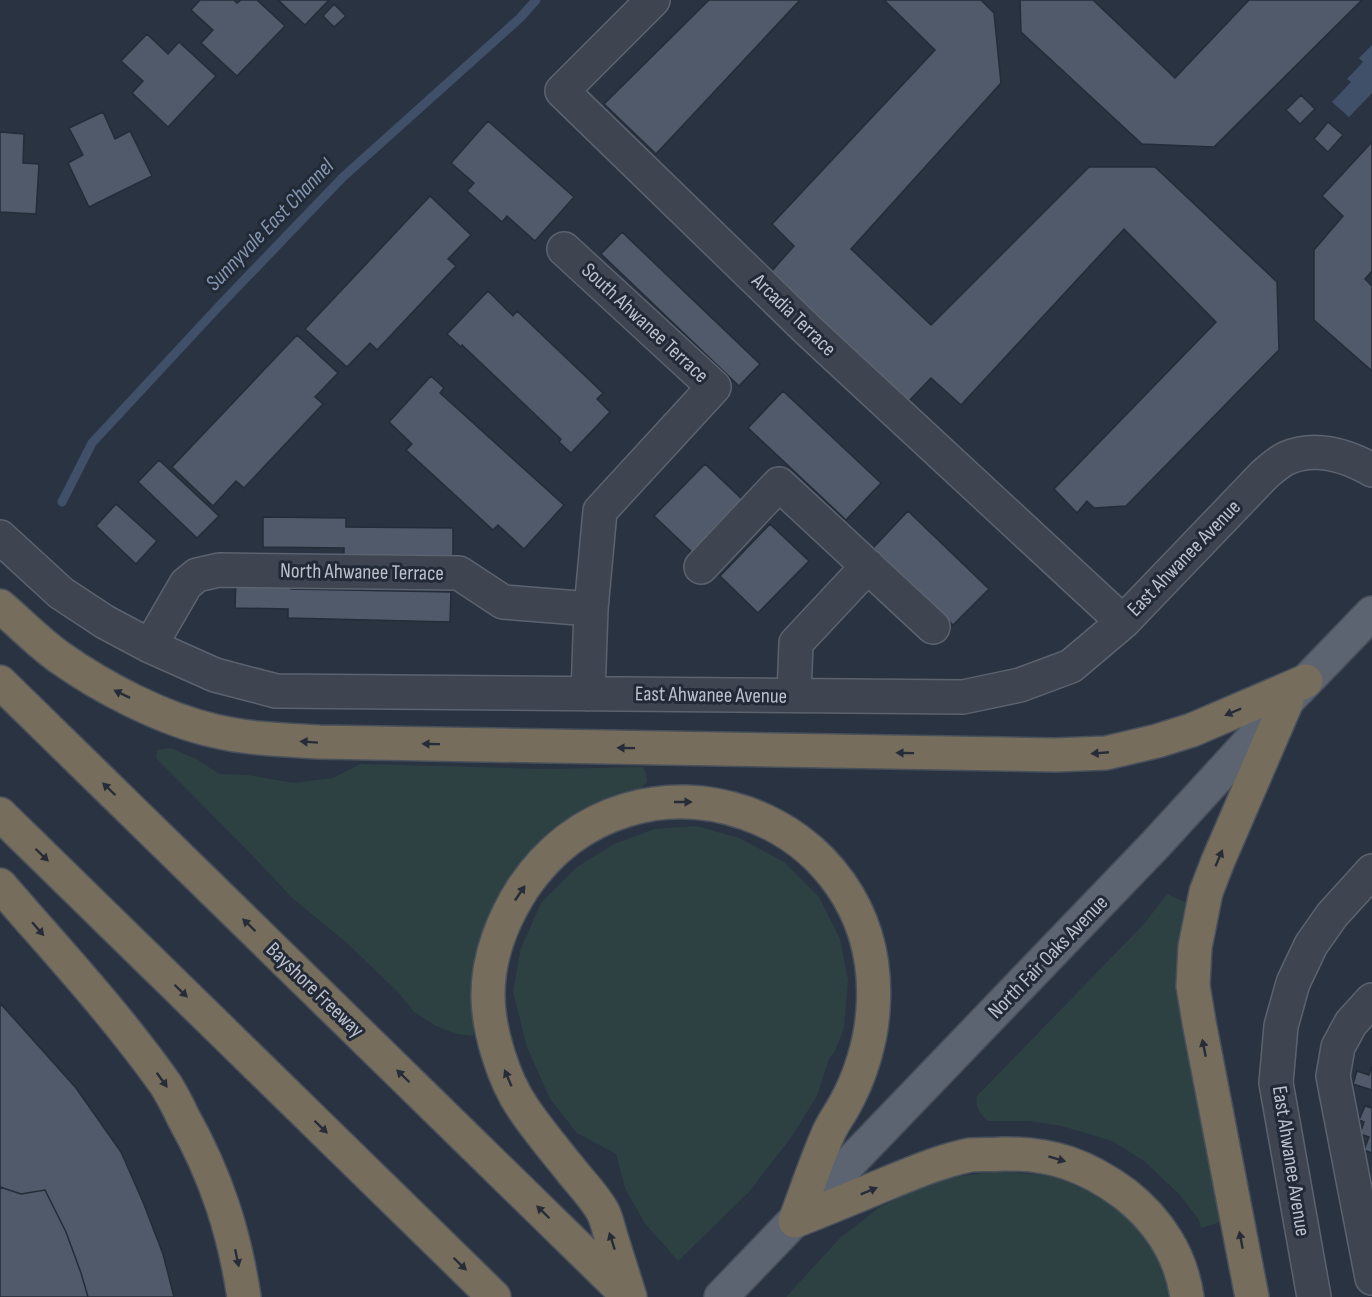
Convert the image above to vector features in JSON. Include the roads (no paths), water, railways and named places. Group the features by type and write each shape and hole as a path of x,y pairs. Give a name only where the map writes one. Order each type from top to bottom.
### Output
{"highway":[{"path":"0,606 58,656 98,682 143,705 214,731 267,739 319,742 1031,755 1106,753 1192,730 1296,691"},
{"name":"Bayshore Freeway","path":"0,682 630,1297"},
{"path":"1252,1297 1193,986 1195,948 1206,892 1218,861 1296,691"},
{"path":"630,1297 602,1211 521,1106 508,1080 491,1023 488,995 492,963 510,907 546,859 583,831 604,819 657,803 690,801 719,806 764,819 801,841 827,866 850,898 862,924 871,954 874,983 869,1040 856,1079 845,1105 830,1130 795,1221"},
{"path":"0,814 494,1297"},
{"path":"0,885 116,1020 166,1086 197,1142 220,1194 238,1258 244,1297"},
{"path":"795,1221 926,1167 972,1155 1045,1156 1079,1166 1108,1182 1136,1203 1162,1231 1175,1254 1185,1284 1186,1297"}],"main road":[{"name":"North Fair Oaks Avenue","path":"721,1297 1155,845 1296,691 1372,613"}],"street":[{"name":"Arcadia Terrace","path":"652,0 562,91 809,331 1123,622"},
{"name":"South Ahwanee Terrace","path":"564,249 714,387 600,511 591,609"},
{"name":"East Ahwanee Avenue","path":"0,537 61,593 105,622 150,646 214,675 276,691 963,697 1020,686 1071,666 1123,622 1264,475 1285,459 1308,452 1331,454 1356,460 1372,470"},
{"path":"700,567 779,484 933,627"},
{"path":"794,696 796,643 868,566"},
{"name":"North Ahwanee Terrace","path":"150,646 186,584 197,575 219,570 459,573 503,602 591,609"},
{"path":"588,694 591,609"},
{"name":"East Ahwanee Avenue","path":"1314,1297 1276,1083 1281,1026 1293,983 1311,945 1332,915 1372,871"},
{"path":"1372,1000 1352,1023 1338,1047 1333,1076 1372,1278"}],"water":[{"path":"1372,45 1372,93 1349,117 1332,102 1351,82 1347,79 1363,62 1359,58"}],"waterway":[{"name":"Sunnyvale East Channel","path":"62,502 92,443 222,303 343,177 520,18 536,0"}]}
